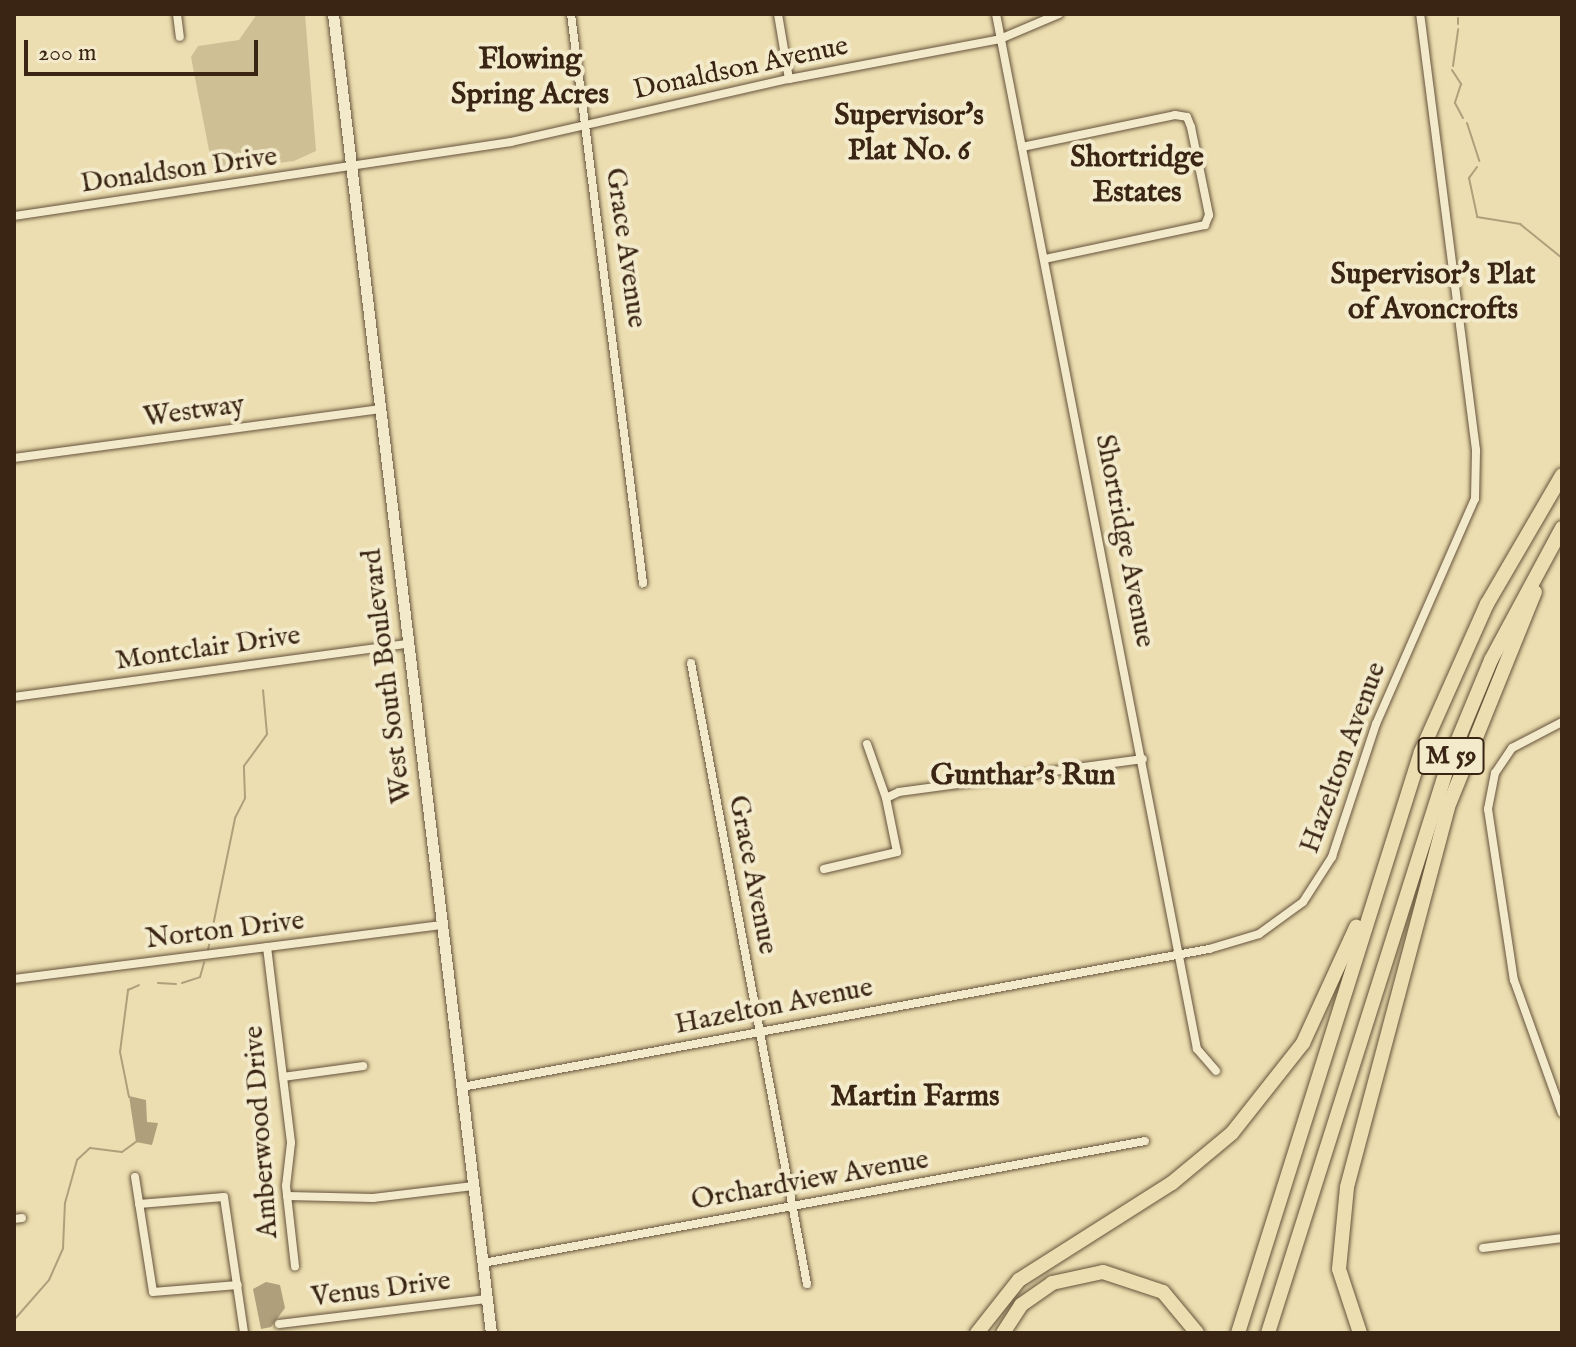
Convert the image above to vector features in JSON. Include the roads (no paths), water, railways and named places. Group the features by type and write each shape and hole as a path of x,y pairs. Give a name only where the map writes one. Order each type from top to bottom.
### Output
{"highway":[{"name":"M 59","path":"1238,1333 1387,857 1458,663 1562,475"},
{"name":"M 59","path":"1268,1333 1440,784 1487,669 1562,528"},
{"path":"1360,1333 1339,1269 1347,1187 1455,788 1562,537"},
{"path":"977,1333 1019,1280 1172,1183 1232,1133 1311,1028 1387,857"},
{"path":"1003,1333 1035,1293 1068,1277 1103,1272 1163,1292 1197,1333"}],"street":[{"path":"177,14 180,37"},
{"name":"West South Boulevard","path":"333,14 491,1333"},
{"name":"Grace Avenue","path":"571,14 643,583"},
{"path":"778,14 789,79"},
{"name":"Shortridge Avenue","path":"996,14 1197,1049 1216,1071"},
{"name":"Donaldson Avenue","path":"351,170 585,127 789,79 1000,39 1059,14"},
{"name":"Hazelton Avenue","path":"462,1087 1180,955 1271,928 1319,882 1390,692 1473,510 1476,450 1420,14"},
{"path":"1022,147 1181,115 1194,137 1209,215 1205,225 1045,259"},
{"name":"Donaldson Drive","path":"14,216 351,170"},
{"name":"Westway","path":"14,458 379,409"},
{"name":"Montclair Drive","path":"14,697 408,644"},
{"name":"Grace Avenue","path":"691,663 807,1284"},
{"path":"1562,722 1518,741 1492,783 1490,842 1519,1000 1562,1113"},
{"path":"824,869 897,852 886,798 867,744"},
{"path":"886,798 913,789 1143,759"},
{"name":"Norton Drive","path":"14,979 442,925"},
{"name":"Amberwood Drive","path":"267,947 291,1147 287,1196 295,1266"},
{"path":"283,1077 363,1066"},
{"name":"Orchardview Avenue","path":"483,1263 1145,1141"},
{"path":"135,1177 153,1292 238,1285"},
{"path":"287,1196 373,1198 473,1186"},
{"path":"139,1204 224,1197 244,1333"},
{"path":"1483,1248 1562,1238"},
{"name":"Venus Drive","path":"279,1324 487,1299"}],"waterway":[{"path":"1458,18 1458,24"},
{"path":"1453,66 1458,29"},
{"path":"1452,70 1461,84 1455,103 1463,118"},
{"path":"1467,123 1479,161"},
{"path":"1477,167 1469,178 1477,217 1520,224 1562,258"},
{"path":"208,950 235,818 245,798 244,766 267,734 263,690"},
{"path":"182,983 200,977 204,963"},
{"path":"158,983 176,984"},
{"path":"129,1097 120,1052 128,990 139,985"},
{"path":"14,1320 49,1280 63,1248 65,1203 77,1160 90,1148 122,1152 137,1141"}],"district":[{"name":"Flowing Spring Acres","path":"530,77"},
{"name":"Supervisor's Plat No. 6","path":"909,133"},
{"name":"Shortridge Estates","path":"1137,175"},
{"name":"Supervisor's Plat of Avoncrofts","path":"1433,292"},
{"name":"Gunthar's Run","path":"1023,776"},
{"name":"Martin Farms","path":"915,1097"}]}
